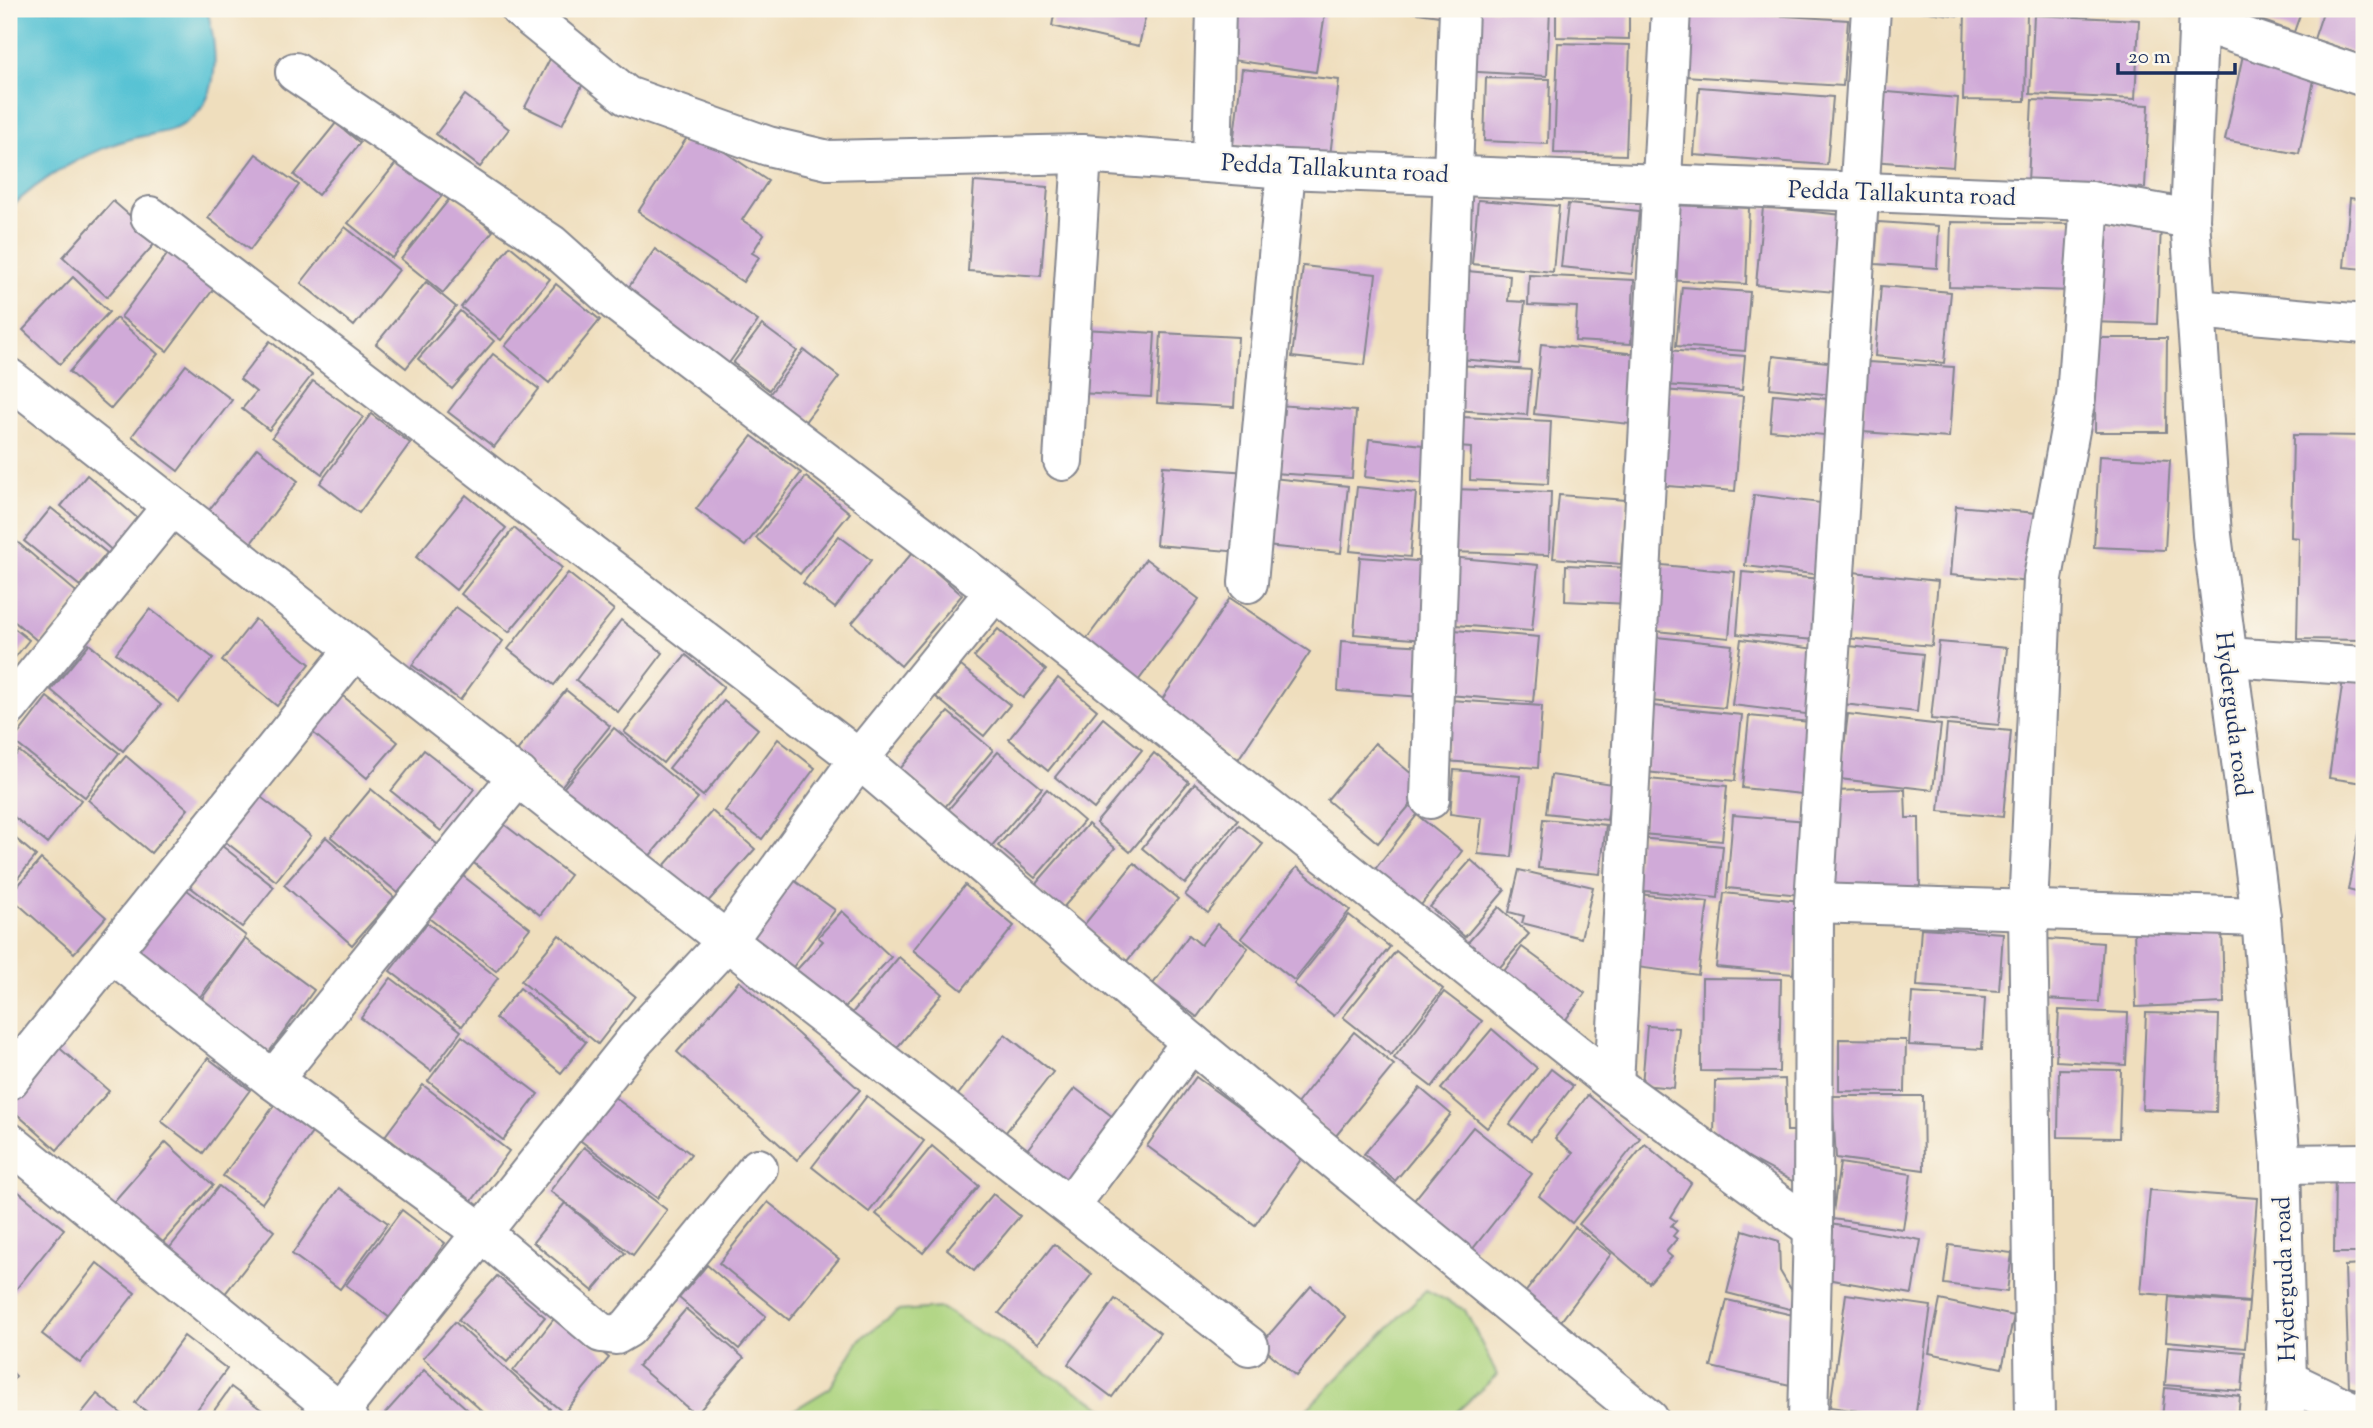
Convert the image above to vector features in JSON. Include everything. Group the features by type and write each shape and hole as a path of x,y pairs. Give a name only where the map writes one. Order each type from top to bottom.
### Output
{"street":[{"name":"Pedda Tallakunta road","path":"520,9 627,96 768,146 828,160 1082,154 1286,169 2090,201 2190,219"},
{"path":"1212,162 1216,9"},
{"path":"1430,799 1459,9"},
{"path":"1614,1084 1671,9"},
{"path":"1808,1419 1813,1229 1814,903 1871,9"},
{"path":"2200,15 2364,76"},
{"name":"Hyderguda road","path":"2200,15 2190,219 2212,535 2261,917 2281,1164 2287,1380 2285,1419"},
{"path":"295,72 551,244 617,302 995,591 1614,1084 1813,1229"},
{"path":"1063,461 1082,154"},
{"path":"1248,583 1286,169"},
{"path":"2035,1419 2028,910 2043,579 2076,397 2090,201"},
{"path":"150,216 859,759 1191,1042 1649,1419"},
{"path":"2196,309 2364,324"},
{"path":"9,378 1249,1346"},
{"path":"9,707 172,506"},
{"path":"9,1142 341,1416 481,1232 635,1040 727,941 859,759 995,591"},
{"path":"9,1080 113,954 355,649"},
{"path":"2227,657 2364,666"},
{"path":"273,1080 519,775"},
{"path":"1814,903 2261,917"},
{"path":"113,954 273,1080 481,1232 601,1333 616,1335 628,1328 758,1168"},
{"path":"1070,1206 1191,1042"},
{"path":"2281,1164 2364,1163"},
{"path":"2287,1380 2364,1417"}],"green space":[{"path":"1426,1290 1465,1310 1497,1375 1449,1419 1297,1419"},
{"path":"941,1308 1122,1419 779,1419 830,1388 860,1339 898,1311"}],"water":[{"path":"9,9 207,9 214,52 214,68 208,96 201,109 184,124 171,130 118,143 84,157 35,187 9,210"}],"building":[{"path":"1055,9 1147,9 1139,46 1052,26"},
{"path":"1232,9 1297,9 1325,13 1316,72 1225,59"},
{"path":"1389,9 1448,9 1447,17"},
{"path":"1466,9 1550,9 1547,76 1462,71"},
{"path":"1556,9 1629,9 1629,39 1556,37"},
{"path":"1673,9 1848,20 1843,86 1669,75"},
{"path":"1904,9 1960,9 1959,16"},
{"path":"2230,9 2302,9 2294,32"},
{"path":"2324,9 2364,9 2361,55 2314,39"},
{"path":"1965,10 2027,12 2025,101 1963,100"},
{"path":"2034,15 2139,20 2135,99 2030,94"},
{"path":"1558,43 1630,45 1626,155 1554,153"},
{"path":"2244,50 2317,65 2299,154 2225,140"},
{"path":"553,53 589,72 562,125 525,107"},
{"path":"1242,69 1339,80 1330,156 1233,145"},
{"path":"1486,78 1550,79 1548,144 1484,141"},
{"path":"1699,87 1833,97 1827,165 1694,155"},
{"path":"1876,91 1958,98 1953,167 1871,161"},
{"path":"465,95 509,129 480,167 436,134"},
{"path":"2032,100 2149,105 2145,188 2028,182"},
{"path":"336,123 360,143 318,195 294,175"},
{"path":"692,130 768,181 742,220 764,234 752,253 759,257 743,282 638,212"},
{"path":"405,152 449,187 392,258 348,223"},
{"path":"256,154 299,185 250,250 208,218"},
{"path":"974,182 1048,187 1041,276 968,271"},
{"path":"451,197 493,231 443,293 401,259"},
{"path":"2350,198 2364,200 2364,269 2344,267"},
{"path":"1478,200 1559,206 1553,272 1472,264"},
{"path":"113,201 158,240 107,297 63,257"},
{"path":"1568,204 1639,211 1632,274 1561,267"},
{"path":"1669,205 1749,208 1746,284 1665,280"},
{"path":"1763,207 1843,215 1835,292 1756,285"},
{"path":"1878,222 1939,226 1937,268 1875,264"},
{"path":"1951,222 2075,224 2074,291 1949,287"},
{"path":"2092,223 2161,225 2157,324 2089,322"},
{"path":"345,227 399,270 354,326 301,283"},
{"path":"510,246 550,279 501,340 461,307"},
{"path":"172,248 218,283 167,351 121,317"},
{"path":"655,249 758,321 727,366 624,294"},
{"path":"1303,266 1376,274 1365,365 1292,357"},
{"path":"1456,270 1510,275 1508,301 1525,302 1519,364 1448,358"},
{"path":"1529,275 1634,280 1631,344 1575,341 1577,307 1528,305"},
{"path":"73,277 109,312 60,364 23,330"},
{"path":"426,282 456,307 406,368 376,344"},
{"path":"556,284 600,320 549,383 505,346"},
{"path":"1881,286 1951,292 1944,363 1875,356"},
{"path":"1682,287 1750,292 1745,351 1676,346"},
{"path":"460,311 494,341 452,389 418,359"},
{"path":"116,318 158,354 111,409 69,372"},
{"path":"762,325 797,351 769,390 733,363"},
{"path":"1083,329 1155,333 1151,397 1079,393"},
{"path":"1161,333 1238,337 1234,407 1157,403"},
{"path":"2096,338 2167,338 2166,432 2095,432"},
{"path":"270,341 312,375 269,430 242,409 256,392 240,379"},
{"path":"1541,344 1637,354 1630,424 1534,414"},
{"path":"804,350 839,377 804,423 768,396"},
{"path":"1666,350 1745,356 1742,390 1664,385"},
{"path":"493,354 539,389 494,447 448,412"},
{"path":"1773,356 1845,364 1841,396 1770,388"},
{"path":"1867,362 1954,367 1949,438 1862,432"},
{"path":"186,365 232,400 178,471 132,436"},
{"path":"1458,365 1531,370 1527,415 1455,410"},
{"path":"313,381 363,417 322,474 272,437"},
{"path":"1662,390 1743,396 1735,491 1654,485"},
{"path":"1773,394 1839,400 1835,436 1770,430"},
{"path":"1278,405 1356,411 1352,478 1273,473"},
{"path":"371,414 410,443 359,513 320,483"},
{"path":"1460,417 1551,421 1548,484 1470,480 1471,448 1458,447"},
{"path":"2293,435 2364,436 2364,640 2297,639 2299,538 2291,537"},
{"path":"752,436 801,473 745,546 696,509"},
{"path":"1369,439 1441,447 1437,485 1365,477"},
{"path":"257,448 298,481 251,543 209,510"},
{"path":"2099,456 2170,460 2165,550 2094,547"},
{"path":"1163,466 1248,472 1241,552 1156,545"},
{"path":"87,475 142,522 115,553 61,506"},
{"path":"806,477 850,513 800,574 756,538"},
{"path":"1272,478 1348,486 1341,553 1265,546"},
{"path":"1357,487 1416,493 1410,557 1350,551"},
{"path":"1452,489 1551,492 1549,555 1450,552"},
{"path":"466,495 506,528 456,590 416,557"},
{"path":"1559,495 1626,500 1621,564 1553,558"},
{"path":"1754,495 1830,504 1821,575 1745,566"},
{"path":"1956,506 2037,513 2032,582 1950,575"},
{"path":"51,508 107,553 80,586 24,541"},
{"path":"514,528 562,568 509,632 461,594"},
{"path":"9,535 80,595 40,643 9,617"},
{"path":"839,536 871,560 835,608 803,583"},
{"path":"913,552 962,595 901,666 852,623"},
{"path":"1360,557 1430,562 1424,640 1354,634"},
{"path":"1449,557 1538,565 1532,631 1443,624"},
{"path":"1146,559 1199,599 1135,685 1082,645"},
{"path":"1651,564 1735,572 1729,638 1645,630"},
{"path":"1566,565 1632,568 1630,604 1565,601"},
{"path":"1742,572 1821,579 1816,640 1737,634"},
{"path":"1853,572 1938,581 1932,646 1846,638"},
{"path":"568,573 614,610 554,685 508,649"},
{"path":"1230,598 1310,652 1237,761 1157,707"},
{"path":"456,607 503,641 460,700 412,665"},
{"path":"150,609 213,658 179,702 116,653"},
{"path":"255,619 310,664 277,706 222,661"},
{"path":"621,620 663,653 618,712 576,680"},
{"path":"9,624 29,640 9,665"},
{"path":"998,629 1046,670 1023,698 974,657"},
{"path":"1454,630 1539,637 1533,702 1449,695"},
{"path":"1647,636 1732,645 1725,708 1640,700"},
{"path":"1741,639 1823,650 1814,715 1732,705"},
{"path":"1341,641 1426,646 1423,697 1338,691"},
{"path":"1939,642 2007,648 1999,725 1931,719"},
{"path":"89,644 161,705 123,751 51,690"},
{"path":"1849,646 1923,654 1917,712 1843,704"},
{"path":"686,655 724,687 663,763 624,732"},
{"path":"961,666 1010,705 984,736 936,697"},
{"path":"1058,678 1097,710 1048,771 1009,739"},
{"path":"2343,679 2364,682 2364,783 2329,778"},
{"path":"566,690 610,726 560,788 516,752"},
{"path":"337,691 398,742 367,778 306,727"},
{"path":"47,697 119,753 85,797 13,741"},
{"path":"1450,700 1542,706 1538,768 1446,761"},
{"path":"724,701 758,729 703,796 669,768"},
{"path":"1653,706 1742,715 1735,781 1646,772"},
{"path":"948,712 993,750 945,807 900,769"},
{"path":"1848,714 1941,725 1933,790 1840,779"},
{"path":"1749,716 1820,723 1812,795 1742,788"},
{"path":"1103,718 1142,750 1094,809 1055,777"},
{"path":"1947,725 2011,731 2003,817 1939,811"},
{"path":"614,728 698,798 638,870 554,799"},
{"path":"778,739 815,768 762,839 725,811"},
{"path":"1375,743 1426,786 1378,843 1327,800"},
{"path":"424,750 474,789 441,831 391,791"},
{"path":"19,751 81,800 47,843 9,813 9,764"},
{"path":"998,752 1042,788 990,848 947,811"},
{"path":"1154,753 1189,782 1130,852 1096,823"},
{"path":"126,756 188,809 151,853 88,800"},
{"path":"1454,770 1520,776 1512,857 1478,854 1482,818 1450,814"},
{"path":"1551,775 1612,784 1607,820 1546,813"},
{"path":"1647,779 1727,786 1722,841 1642,834"},
{"path":"1195,783 1238,820 1185,884 1142,848"},
{"path":"371,789 438,845 398,893 331,837"},
{"path":"1047,789 1084,821 1035,878 998,846"},
{"path":"1905,789 1906,818 1919,818 1920,893 1833,895 1831,791"},
{"path":"253,791 311,836 276,881 218,836"},
{"path":"712,811 755,849 705,905 663,867"},
{"path":"2364,813 2364,894 2348,890"},
{"path":"1417,815 1462,851 1415,913 1369,877"},
{"path":"1733,815 1808,821 1801,895 1727,888"},
{"path":"1543,819 1606,825 1600,874 1538,868"},
{"path":"501,822 570,875 540,915 470,860"},
{"path":"1088,824 1115,848 1061,910 1034,886"},
{"path":"1239,825 1263,844 1208,913 1185,895"},
{"path":"9,833 36,856 9,889"},
{"path":"326,837 394,897 352,945 284,885"},
{"path":"212,838 274,887 242,927 180,879"},
{"path":"1639,838 1723,846 1718,898 1634,890"},
{"path":"41,859 106,917 74,953 9,896"},
{"path":"1471,860 1505,890 1465,937 1430,907"},
{"path":"1134,863 1178,899 1127,961 1083,926"},
{"path":"449,865 530,928 496,971 416,908"},
{"path":"1297,867 1350,910 1294,980 1241,938"},
{"path":"1519,870 1593,887 1581,938 1522,923 1524,916 1509,912"},
{"path":"788,876 835,910 785,978 739,944"},
{"path":"965,885 1014,926 962,990 913,950"},
{"path":"182,886 246,936 199,998 134,948"},
{"path":"1630,893 1708,902 1698,975 1621,965"},
{"path":"1724,893 1800,901 1793,974 1716,967"},
{"path":"1499,907 1529,934 1494,974 1464,947"},
{"path":"842,911 891,957 836,1017 791,976 823,941 818,937"},
{"path":"1349,915 1390,947 1334,1016 1294,984"},
{"path":"427,923 498,978 462,1026 390,971"},
{"path":"2222,923 2224,1003 2136,1007 2134,926"},
{"path":"1217,924 1248,948 1197,1017 1153,984 1189,935 1201,945"},
{"path":"1921,928 2003,933 1999,991 1917,986"},
{"path":"559,935 635,996 598,1044 521,981"},
{"path":"245,939 314,990 269,1052 200,1001"},
{"path":"2048,939 2103,943 2099,1002 2044,999"},
{"path":"1522,947 1585,993 1556,1033 1493,986"},
{"path":"1396,951 1443,989 1391,1055 1343,1017"},
{"path":"899,957 942,994 895,1050 852,1013"},
{"path":"391,978 461,1031 431,1071 361,1018"},
{"path":"1702,978 1781,979 1779,1072 1701,1071"},
{"path":"739,981 860,1090 797,1160 677,1052"},
{"path":"520,988 586,1042 561,1073 495,1018"},
{"path":"1444,992 1482,1021 1432,1087 1394,1058"},
{"path":"1912,993 1985,998 1982,1049 1909,1045"},
{"path":"2059,1010 2128,1013 2126,1065 2056,1061"},
{"path":"2146,1013 2219,1015 2216,1112 2142,1109"},
{"path":"1647,1026 1679,1028 1674,1088 1642,1085"},
{"path":"1492,1029 1537,1068 1487,1128 1441,1089"},
{"path":"1354,1032 1394,1065 1335,1137 1296,1105"},
{"path":"1005,1034 1053,1072 998,1142 951,1104"},
{"path":"462,1036 538,1094 503,1140 428,1081"},
{"path":"1839,1039 1906,1040 1905,1092 1839,1091"},
{"path":"56,1045 109,1091 57,1150 9,1107 9,1099"},
{"path":"208,1058 250,1090 203,1153 161,1121"},
{"path":"1551,1069 1573,1086 1531,1140 1510,1124"},
{"path":"2059,1069 2121,1070 2119,1138 2058,1137"},
{"path":"1196,1077 1304,1155 1255,1225 1147,1146"},
{"path":"1785,1079 1787,1131 1807,1131 1809,1190 1714,1139 1715,1081"},
{"path":"423,1085 509,1151 471,1202 385,1136"},
{"path":"1075,1088 1122,1124 1066,1196 1019,1160"},
{"path":"1420,1088 1451,1114 1395,1181 1364,1154"},
{"path":"606,1091 691,1154 657,1198 573,1135"},
{"path":"1588,1095 1640,1138 1572,1223 1539,1196 1573,1153 1555,1138"},
{"path":"867,1096 924,1141 869,1212 812,1167"},
{"path":"1832,1096 1923,1096 1924,1170 1836,1158"},
{"path":"276,1103 314,1130 262,1203 223,1176"},
{"path":"1473,1127 1532,1174 1471,1251 1411,1204"},
{"path":"166,1142 213,1185 157,1249 109,1207"},
{"path":"1645,1144 1691,1183 1670,1217 1676,1221 1671,1226 1677,1231 1673,1236 1677,1239 1666,1252 1672,1257 1649,1283 1579,1224"},
{"path":"932,1146 979,1186 923,1253 876,1214"},
{"path":"584,1147 667,1210 633,1255 550,1191"},
{"path":"1840,1163 1911,1174 1903,1229 1832,1219"},
{"path":"2335,1169 2364,1170 2364,1253 2334,1253"},
{"path":"9,1184 64,1229 9,1298"},
{"path":"219,1186 274,1231 220,1300 164,1255"},
{"path":"339,1188 388,1223 340,1289 292,1254"},
{"path":"2150,1190 2257,1198 2249,1302 2141,1293"},
{"path":"993,1194 1020,1216 974,1271 947,1249"},
{"path":"768,1202 839,1259 789,1320 719,1263"},
{"path":"565,1203 625,1253 593,1291 533,1242"},
{"path":"402,1210 445,1243 390,1318 346,1285"},
{"path":"1830,1224 1921,1240 1912,1294 1821,1278"},
{"path":"1575,1227 1611,1254 1555,1329 1518,1302"},
{"path":"1743,1230 1779,1241 1780,1271 1805,1313 1727,1293"},
{"path":"1054,1244 1092,1274 1038,1343 999,1313"},
{"path":"1949,1245 2012,1253 2007,1292 1944,1284"},
{"path":"97,1263 135,1293 80,1363 42,1334"},
{"path":"707,1265 766,1316 739,1349 679,1298"},
{"path":"2364,1265 2364,1391 2349,1387 2345,1266"},
{"path":"497,1276 545,1317 507,1362 458,1320"},
{"path":"1311,1286 1346,1317 1296,1376 1260,1345"},
{"path":"1846,1294 1931,1306 1915,1419 1830,1407"},
{"path":"2169,1297 2249,1303 2245,1348 2166,1341"},
{"path":"1115,1299 1160,1333 1112,1397 1068,1364"},
{"path":"1727,1300 1806,1318 1790,1385 1711,1367"},
{"path":"1940,1300 2014,1316 2002,1368 1929,1353"},
{"path":"686,1309 744,1358 696,1415 638,1366"},
{"path":"557,1315 609,1358 564,1413 513,1371"},
{"path":"455,1322 550,1409 540,1419 491,1419 423,1358"},
{"path":"184,1336 227,1369 190,1419 157,1419 135,1403"},
{"path":"2168,1346 2245,1352 2242,1391 2165,1385"},
{"path":"9,1369 16,1376 9,1385"},
{"path":"424,1370 478,1419 380,1419"},
{"path":"231,1387 274,1419 208,1419"},
{"path":"2165,1388 2240,1396 2238,1419 2162,1419"},
{"path":"97,1394 128,1419 77,1419"}]}
